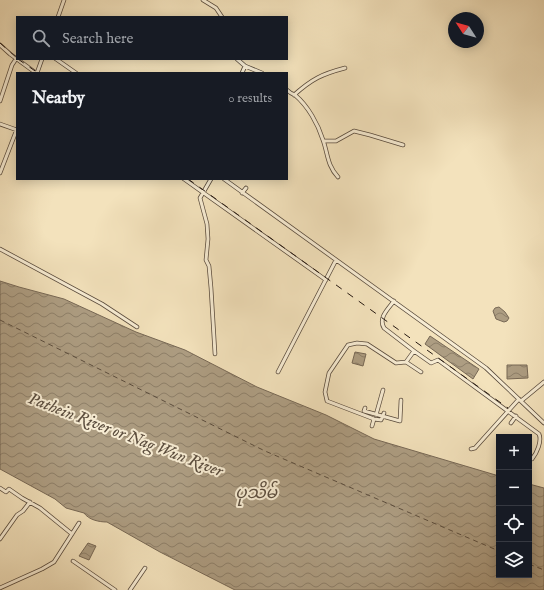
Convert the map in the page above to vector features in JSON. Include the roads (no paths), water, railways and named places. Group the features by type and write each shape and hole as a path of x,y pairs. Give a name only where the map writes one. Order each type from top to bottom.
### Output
{"street":[{"path":"58,16 64,0"},
{"path":"203,0 216,8 221,16"},
{"path":"0,45 16,59 12,65 0,101"},
{"path":"17,60 35,72"},
{"path":"36,72 42,60"},
{"path":"57,60 75,72"},
{"path":"238,60 245,66 260,72"},
{"path":"242,72 245,66"},
{"path":"294,95 319,76 345,68"},
{"path":"288,91 308,110 317,124 324,141 329,166 338,177"},
{"path":"0,124 16,129"},
{"path":"0,173 16,132"},
{"path":"324,141 336,141 354,132 370,135 403,145"},
{"path":"185,180 326,280"},
{"path":"210,180 200,198 207,224 208,239 206,260 209,266 215,354"},
{"path":"225,180 486,368 544,423"},
{"path":"242,193 246,188"},
{"path":"0,249 96,300 137,327"},
{"path":"278,372 336,260"},
{"path":"394,301 382,319 381,324 384,328 431,363 438,360 539,434 540,437 536,455 532,459"},
{"path":"401,400 403,415 400,421 383,415 375,417 327,401 325,392 329,373 348,346 357,342 367,344 396,363 406,362 421,372"},
{"path":"406,362 414,351"},
{"path":"471,449 475,448 503,419 508,411 544,382"},
{"path":"372,426 383,390"},
{"path":"364,408 364,411 375,417"},
{"path":"511,422 516,416"},
{"path":"0,488 6,492 9,489 40,508 72,534"},
{"path":"0,539 17,515 23,511 30,502"},
{"path":"0,588 54,562 79,523"},
{"path":"73,561 115,590"},
{"path":"130,590 145,568"}],"water":[{"name":"ပုသိမ်","path":"0,281 64,299 136,332 185,350 257,387 326,415 374,439 496,475 496,578 532,578 532,485 544,488 544,590 235,590 160,552 107,522 94,520 84,513 66,508 55,499 0,469"},
{"path":"499,307 509,318 507,321 504,322 496,319 493,311 495,308"},
{"path":"430,336 479,369 473,379 425,344"},
{"path":"355,352 366,354 363,366 352,363"},
{"path":"507,365 527,365 528,378 507,379"},
{"path":"88,543 96,546 89,560 79,556"}],"railway":[{"path":"0,43 16,57"},
{"path":"19,60 37,72"},
{"path":"189,180 508,408"}],"water label":[{"name":"Pathein River or Nag Wun River","path":"126,434"}]}
